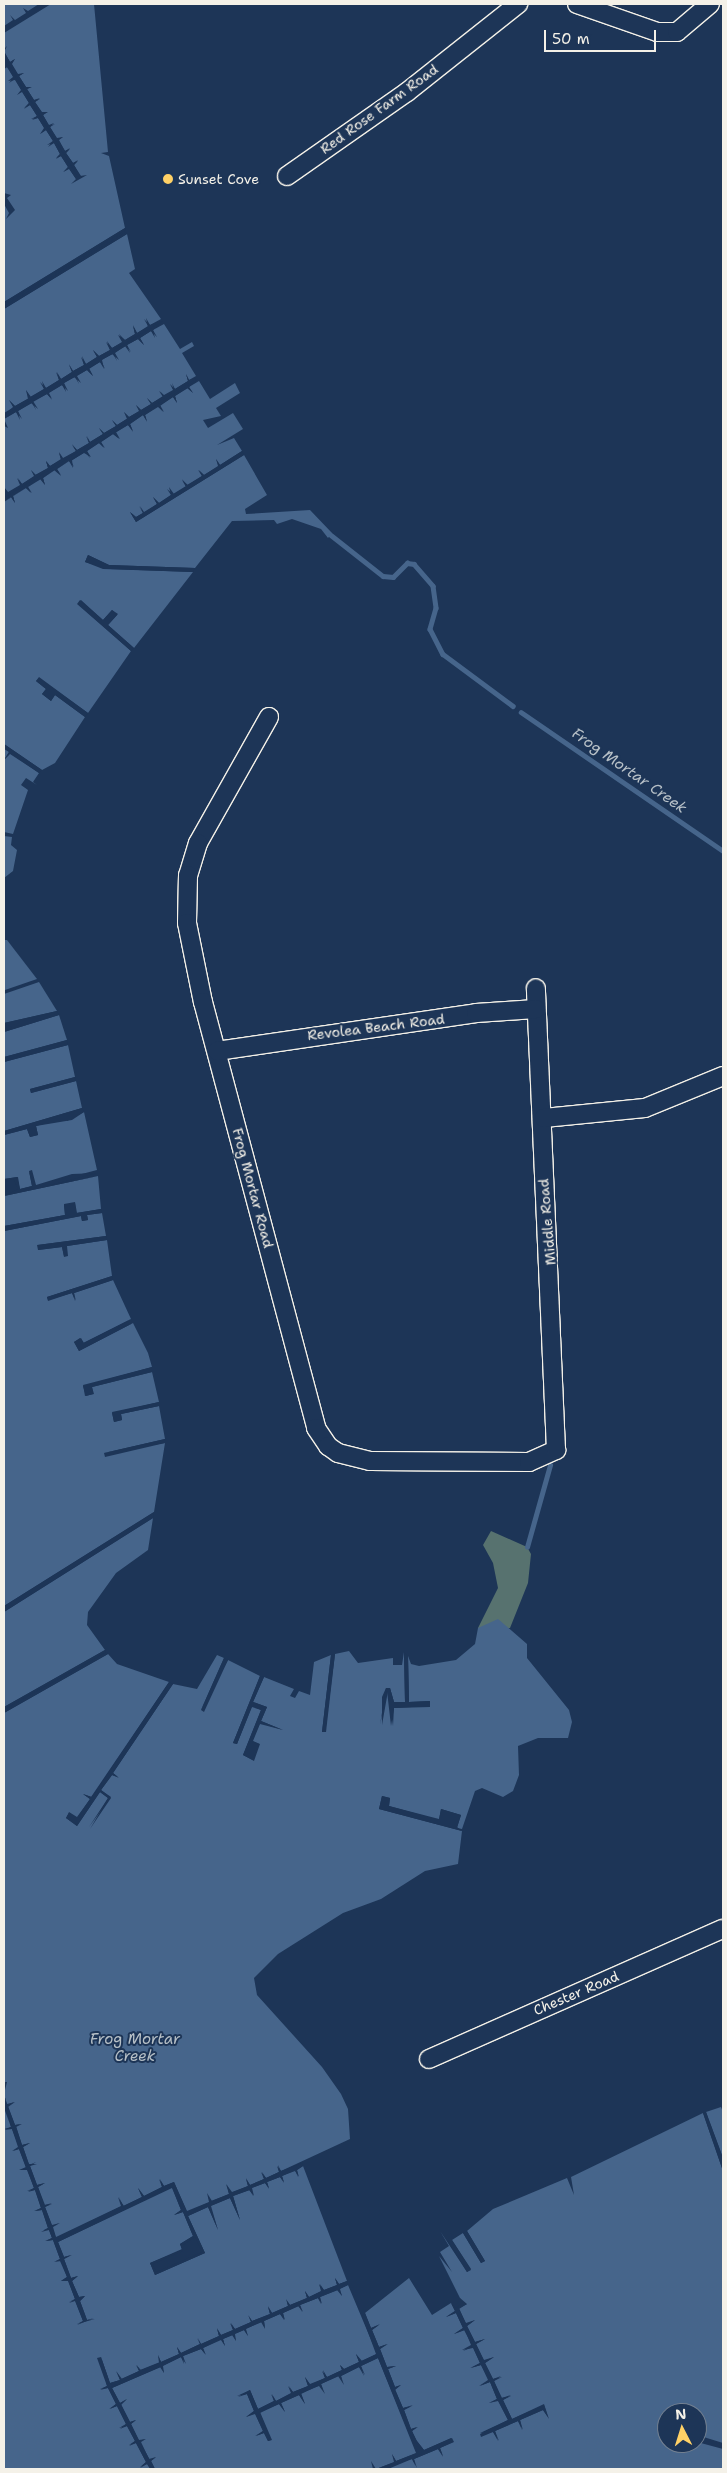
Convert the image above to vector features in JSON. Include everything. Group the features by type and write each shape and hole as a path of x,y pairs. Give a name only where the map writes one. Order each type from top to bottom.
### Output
{"street":[{"name":"Red Rose Farm Road","path":"286,176 407,92 518,4"},
{"path":"578,4 657,32 677,32 710,4"},
{"name":"Frog Mortar Road","path":"269,717 212,813 188,875 189,943 316,1428 328,1446 370,1461 529,1462 552,1454"},
{"name":"Middle Road","path":"536,988 544,1118 558,1444 552,1454"},
{"name":"Revolea Beach Road","path":"217,1050 476,1013 536,1009"},
{"path":"544,1118 644,1108 723,1076"},
{"name":"Chester Road","path":"429,2059 723,1929"}],"green space":[{"path":"491,1531 527,1547 531,1554 528,1583 510,1628 478,1628 498,1588 493,1563 483,1545"}],"water":[{"path":"4,4 39,4 28,11 23,8 26,13 15,20 10,15 13,20 4,26"},
{"path":"51,4 94,4 108,152 101,153 109,156 125,228 4,302 4,204 9,213 6,219 15,210 7,198 11,195 4,193 4,69 7,67 14,77 9,83 15,79 29,103 24,108 30,105 37,116 32,120 38,118 45,129 40,134 46,130 53,141 48,147 54,143 60,154 56,158 61,156 68,167 64,172 69,168 76,179 81,176 74,165 78,161 73,163 66,153 70,149 65,151 58,140 63,137 57,139 50,127 55,124 49,126 43,115 47,112 42,113 35,102 40,98 34,100 27,89 31,87 26,87 19,76 24,73 18,75 11,64 15,59 10,62 4,51 4,33"},
{"path":"127,234 135,269 129,273 161,319 150,325 144,319 148,326 137,333 133,326 135,334 125,340 119,334 123,342 112,348 107,341 110,350 99,356 93,350 97,357 86,364 81,357 84,365 73,371 69,365 72,372 61,379 56,372 59,380 46,388 40,382 44,389 30,397 26,390 29,398 15,406 9,400 14,407 4,413 4,309"},
{"path":"164,324 180,349 192,342 194,346 182,353 196,376 189,380 186,374 188,381 175,389 172,383 174,390 164,396 160,391 163,396 152,403 147,398 151,404 141,410 136,405 140,411 129,417 124,412 128,418 117,425 112,420 116,426 104,433 99,428 103,434 90,442 86,436 89,443 77,450 72,444 76,451 63,459 59,453 61,459 50,466 46,461 48,468 35,475 31,470 35,476 22,484 18,478 21,485 8,493 4,487 4,426 8,428 4,419 16,412 22,419 18,411 32,403 36,410 33,402 47,394 52,400 48,393 62,385 68,391 64,383 75,377 79,384 76,376 87,370 93,376 89,369 100,362 105,369 101,360 113,354 117,361 114,353 126,346 131,352 127,345 138,339 144,345 140,338 151,331 155,338 153,330"},
{"path":"199,381 210,399 235,383 240,393 216,408 221,416 203,420 208,428 233,413 243,429 217,445 234,438 242,451 220,465 216,459 219,466 204,475 199,470 202,476 187,485 182,479 186,486 173,494 167,489 171,495 159,503 153,497 157,504 144,513 139,506 143,513 136,517 130,512 136,522 244,455 267,495 245,509 246,514 310,510 332,533 328,538 321,529 292,519 277,524 274,520 232,521 195,568 109,565 88,555 85,562 110,569 193,572 134,648 108,625 117,615 112,610 103,620 81,600 78,604 131,651 88,713 39,678 36,681 46,689 42,694 51,701 55,695 85,717 55,763 42,770 4,744 4,502 11,497 15,503 13,496 26,488 31,493 28,487 41,479 45,485 43,478 55,470 61,475 57,469 69,461 74,467 71,461 85,452 90,458 87,451 99,443 104,448 101,442 113,434 119,439 115,433 128,425 133,431 130,424 143,415 147,421 145,415 158,406 163,412 160,406 173,397 177,403 175,396 188,388 193,393 189,387"},
{"path":"4,749 9,752 4,760"},
{"path":"10,753 39,773 33,782 37,785 26,778 21,785 28,790 13,834 4,832 4,760"},
{"path":"4,836 12,837 11,845 17,850 13,871 4,878"},
{"path":"4,940 7,940 37,979 5,990"},
{"path":"39,982 57,1011 4,1023 4,994"},
{"path":"59,1015 67,1040 4,1057 4,1032"},
{"path":"68,1045 75,1077 30,1089 31,1093 76,1081 82,1108 4,1131 4,1062"},
{"path":"84,1112 97,1170 36,1186 29,1171 32,1186 20,1189 17,1177 4,1179 4,1135 27,1129 30,1137 38,1135 36,1126 66,1118 67,1121"},
{"path":"98,1176 101,1209 76,1213 75,1203 64,1205 65,1215 4,1226 4,1196"},
{"path":"102,1213 106,1236 38,1245 38,1250 62,1247 64,1256 67,1246 107,1240 112,1276 47,1297 48,1300 72,1293 75,1301 74,1293 113,1280 131,1319 83,1343 80,1338 74,1342 79,1351 133,1323 148,1353 152,1367 83,1386 86,1396 93,1394 92,1387 152,1372 159,1402 112,1413 114,1422 122,1420 121,1414 159,1406 165,1439 104,1453 165,1443 154,1512 4,1606 4,1231 81,1216 82,1221 88,1220 87,1215"},
{"path":"153,1518 148,1550 116,1573 88,1612 87,1625 105,1650 4,1707 4,1612"},
{"name":"Frog Mortar Creek","path":"498,1619 527,1644 527,1658 569,1710 572,1722 568,1738 538,1738 518,1746 519,1775 513,1791 503,1797 482,1788 475,1791 462,1829 457,1828 461,1815 441,1809 439,1820 389,1806 390,1798 382,1796 379,1809 462,1831 458,1864 425,1871 381,1899 343,1913 278,1954 254,1978 257,1995 322,2067 341,2094 348,2109 350,2139 281,2171 277,2166 279,2172 266,2178 262,2172 264,2179 250,2185 246,2179 248,2186 231,2193 227,2185 229,2194 211,2201 208,2196 210,2202 187,2212 174,2182 164,2186 160,2179 162,2187 144,2196 138,2188 142,2197 123,2206 119,2197 122,2206 56,2238 52,2227 59,2223 52,2226 45,2207 52,2203 45,2205 38,2187 45,2183 37,2185 30,2166 36,2162 29,2165 23,2147 30,2143 22,2145 16,2126 21,2124 15,2125 8,2106 14,2102 7,2105 4,2094 7,2082 4,2082 4,1713 108,1654 117,1664 169,1682 91,1797 83,1794 90,1799 77,1818 69,1813 66,1818 77,1826 100,1792 108,1798 89,1827 111,1797 101,1790 112,1775 118,1777 113,1773 173,1684 197,1689 217,1655 224,1658 201,1710 228,1660 260,1676 233,1743 237,1744 252,1706 261,1710 243,1755 253,1760 259,1744 252,1741 260,1723 283,1730 261,1721 267,1707 253,1702 264,1677 294,1689 290,1696 295,1698 299,1691 310,1695 314,1662 331,1655 322,1732 325,1732 335,1654 349,1651 358,1663 393,1658 393,1665 402,1665 404,1652 405,1702 394,1702 390,1688 386,1688 382,1697 382,1725 388,1691 393,1726 394,1708 430,1706 430,1701 409,1702 408,1656 411,1664 419,1666 456,1660 475,1644 478,1628"},
{"path":"721,2107 723,2112 723,2158 706,2112"},
{"path":"4,2108 11,2127 4,2129"},
{"path":"703,2113 723,2171 723,2443 707,2438 707,2403 657,2403 657,2453 707,2453 707,2445 723,2449 723,2469 388,2469 412,2459 415,2465 414,2459 438,2449 443,2456 440,2448 453,2442 451,2438 424,2450 417,2441 412,2431 417,2427 411,2429 404,2410 412,2406 403,2408 395,2389 401,2385 395,2387 388,2369 396,2366 387,2367 380,2349 387,2344 379,2347 372,2330 379,2325 371,2328 365,2313 409,2278 432,2315 451,2303 455,2311 446,2317 456,2313 463,2328 454,2334 464,2330 472,2345 463,2351 473,2347 480,2363 471,2368 481,2365 489,2380 480,2386 490,2382 497,2399 489,2403 498,2400 508,2420 480,2433 493,2432 498,2441 495,2431 518,2421 522,2430 520,2420 543,2410 548,2417 544,2405 512,2419 503,2400 511,2395 502,2398 494,2381 501,2376 493,2379 485,2363 494,2357 484,2361 476,2344 485,2339 475,2342 467,2326 475,2320 466,2324 459,2308 467,2304 463,2304 439,2256 452,2272 440,2252 449,2246 440,2231 467,2272 471,2269 452,2240 463,2233 481,2263 485,2261 467,2231 493,2209 567,2178 574,2195 571,2177"},
{"path":"4,2129 12,2129 19,2147 13,2151 19,2149 26,2168 20,2170 27,2169 34,2188 28,2192 35,2190 41,2208 35,2211 42,2210 48,2228 44,2230 49,2230 52,2238 46,2241 53,2240 60,2259 56,2261 60,2261 67,2277 61,2281 68,2280 75,2299 69,2302 75,2300 83,2321 77,2324 95,2319 87,2320 80,2301 85,2296 79,2297 72,2281 78,2276 71,2278 64,2259 71,2255 64,2257 58,2242 172,2187 181,2210 174,2215 183,2212 193,2236 180,2244 182,2249 150,2263 155,2275 205,2253 188,2216 208,2207 218,2230 210,2206 230,2198 240,2220 233,2196 250,2190 253,2196 251,2188 265,2183 269,2188 267,2182 280,2177 284,2182 282,2176 295,2170 298,2177 297,2170 303,2166 347,2281 339,2284 335,2278 337,2285 324,2290 320,2284 322,2291 309,2297 305,2291 307,2298 290,2305 287,2301 288,2306 272,2313 268,2307 270,2314 252,2321 249,2316 251,2322 235,2329 231,2323 233,2330 221,2335 217,2328 219,2336 201,2344 198,2338 200,2344 181,2353 177,2347 179,2354 161,2362 158,2355 160,2362 140,2370 137,2365 139,2371 121,2379 117,2372 120,2380 110,2383 101,2357 107,2386 100,2389 108,2388 116,2404 110,2409 117,2406 126,2424 120,2429 127,2426 135,2441 129,2445 136,2443 146,2462 140,2467 147,2464 150,2469 4,2469"},
{"path":"348,2285 377,2354 361,2361 356,2354 359,2362 344,2369 340,2365 342,2370 327,2377 323,2370 325,2378 310,2385 305,2377 308,2386 293,2392 289,2386 292,2393 276,2401 272,2394 274,2401 258,2409 250,2390 238,2397 247,2394 254,2411 246,2417 255,2413 263,2431 256,2436 264,2433 268,2441 271,2440 260,2413 279,2404 285,2412 281,2403 299,2395 305,2404 301,2394 320,2385 323,2390 321,2384 339,2376 342,2381 341,2376 359,2367 365,2375 361,2366 378,2358 417,2453 396,2461 392,2454 395,2462 376,2469 371,2461 373,2469 155,2469 151,2461 156,2457 150,2460 140,2442 145,2439 139,2441 131,2424 136,2420 130,2422 121,2404 127,2399 120,2403 112,2388 161,2367 164,2373 162,2366 181,2357 184,2364 183,2356 201,2349 205,2354 203,2348 221,2339 225,2346 223,2339 233,2335 236,2341 234,2334 244,2330 248,2336 245,2329 262,2322 265,2328 264,2321 280,2314 284,2320 283,2313 299,2306 302,2312 300,2305 318,2298 321,2304 320,2297 338,2290 342,2296 339,2289"}],"pier":[{"path":"4,52 10,62 15,59 12,64 18,74 24,73 19,76 26,87 32,87 27,89 34,100 40,99 35,102 42,112 48,112 43,115 49,125 54,123 50,127 57,138 63,137 59,140 65,151 70,148 66,153 73,163 78,160 74,165 80,176 87,175 71,184 76,179 69,169 63,172 68,167 61,156 56,159 60,154 54,143 47,145 53,141 46,130 40,134 44,128 38,118 31,119 37,116 30,105 24,109 29,103 22,92 17,95 21,90 15,80 8,81 13,77 7,67 4,69 4,59 78,177 4,56"},
{"path":"125,228 126,230 4,304 4,302"},
{"path":"126,232 127,234 4,309 4,306"},
{"path":"146,318 150,325 162,321 112,352 163,321 153,330 157,337 151,331 140,338 144,345 138,339 127,345 130,353 125,346 115,353 119,360 112,354 102,360 104,369 100,362 89,368 93,376 87,370 77,376 81,383 74,377 64,383 66,392 62,385 49,393 52,399 47,394 33,401 38,409 31,403 18,411 20,420 16,412 4,419 32,399 4,416 13,407 9,400 15,406 28,399 26,390 31,397 44,389 42,381 46,388 59,380 57,372 61,379 72,372 69,364 73,371 84,365 82,356 86,364 97,357 93,350 99,356 110,350 106,342 112,348 122,342 118,335 125,340 135,334 133,325 137,333 148,327"},
{"path":"186,374 189,380 197,378 4,498 4,487 8,492 20,485 17,478 22,484 34,476 31,470 36,475 48,468 46,461 50,466 61,460 59,452 63,458 76,451 72,445 77,450 89,443 87,436 90,442 103,434 99,428 104,433 116,426 112,420 117,425 127,419 124,412 129,417 139,411 136,405 141,410 151,404 147,398 152,403 163,397 159,391 164,395 173,390 170,384 175,389 188,381"},
{"path":"198,379 189,387 193,393 187,388 175,396 177,403 173,397 160,405 164,412 158,407 145,415 147,422 143,415 130,424 133,432 128,425 116,432 120,439 113,434 101,442 105,448 99,443 87,451 91,457 84,453 72,460 73,468 69,461 57,469 61,476 54,470"},
{"path":"242,451 244,455 136,522 130,512 136,517 143,513 140,506 144,512 157,504 153,497 159,503 171,495 169,487 174,494 186,487 182,480 188,485 202,476 198,470 204,475 218,466 216,459 220,465"},
{"path":"51,472 43,478 45,485 40,479"},
{"path":"88,555 109,565 195,568 193,572 103,569 85,562"},
{"path":"80,600 103,620 112,610 118,614 108,625 134,648 131,651 77,604"},
{"path":"39,677 88,713 85,717 55,695 51,701 42,694 46,689 36,681"},
{"path":"4,744 42,770 39,773 10,754 4,760 9,752"},
{"path":"57,1011 59,1015 4,1032 12,1027 4,1023"},
{"path":"67,1040 68,1045 4,1062 4,1057"},
{"path":"75,1077 76,1081 31,1093 30,1089"},
{"path":"82,1108 84,1112 72,1120 36,1126 38,1135 30,1137 27,1129 4,1135 4,1131"},
{"path":"32,1170 36,1185 72,1174 98,1173 50,1185 98,1176 4,1196 18,1189 14,1180 4,1179 18,1177 20,1189 32,1186 29,1171"},
{"path":"75,1202 77,1213 101,1209 102,1213 87,1215 88,1220 82,1221 81,1216 4,1231 4,1226 65,1215 64,1204"},
{"path":"106,1236 107,1240 67,1246 68,1256 64,1257 62,1247 38,1250 37,1245"},
{"path":"112,1276 113,1280 74,1293 76,1301 72,1293 48,1301 47,1297"},
{"path":"131,1319 114,1330 133,1323 79,1351 74,1342 81,1338 84,1343"},
{"path":"152,1367 152,1372 92,1387 94,1394 85,1396 83,1385"},
{"path":"159,1402 159,1406 121,1414 122,1420 114,1422 112,1412"},
{"path":"165,1439 165,1443 105,1457 104,1453"},
{"path":"154,1512 153,1518 4,1612 4,1606"},
{"path":"105,1650 106,1652 4,1709 4,1707"},
{"path":"107,1652 108,1654 4,1713 4,1710"},
{"path":"404,1652 408,1656 409,1702 430,1701 430,1707 394,1708 391,1726 387,1691 380,1725 386,1688 390,1688 394,1702 405,1702"},
{"path":"335,1654 326,1732 322,1732 331,1655"},
{"path":"224,1658 228,1660 204,1712 201,1710"},
{"path":"260,1676 264,1677 253,1702 267,1707 261,1721 283,1730 260,1724 253,1741 260,1744 254,1761 243,1755 261,1710 252,1707 237,1744 233,1743"},
{"path":"169,1682 173,1684 113,1773 119,1778 112,1775 101,1790 111,1798 90,1829 108,1798 100,1792 77,1826 66,1818 69,1812 77,1817 90,1799 83,1794 92,1797"},
{"path":"382,1796 390,1798 389,1806 439,1819 441,1809 461,1815 457,1827 462,1831 379,1809"},
{"path":"4,2094 7,2104 15,2102 8,2107 15,2125 22,2124 16,2127 22,2145 30,2143 23,2147 29,2164 37,2164 30,2166 37,2185 45,2183 38,2187 44,2205 52,2204 45,2207 52,2225 60,2223 53,2227 56,2237 121,2206 118,2197 124,2206 142,2197 138,2188 144,2196 162,2187 159,2179 164,2186 174,2182 187,2211 209,2202 207,2193 212,2201 229,2194 226,2184 232,2192 248,2186 246,2178 250,2185 264,2179 261,2172 266,2178 279,2172 278,2165 281,2171 302,2163 303,2166 297,2170 299,2177 295,2171 282,2176 284,2183 280,2177 267,2182 269,2189 265,2183 252,2188 254,2196 249,2190 233,2196 240,2220 230,2198 211,2206 218,2230 208,2207 188,2216 205,2253 155,2275 150,2263 182,2250 180,2244 193,2236 183,2212 174,2215 181,2210 172,2188 58,2242 64,2257 72,2255 64,2259 71,2278 78,2276 72,2281 79,2297 85,2296 80,2301 87,2320 94,2318 77,2325 83,2321 75,2301 69,2303 75,2299 68,2281 61,2281 67,2277 61,2261 54,2262 60,2259 53,2240 45,2241 52,2238 49,2230 41,2232 48,2228 42,2210 34,2211 41,2208 35,2190 27,2191 34,2188 27,2170 19,2170 26,2167 19,2149 12,2151 18,2147 12,2129 4,2130 11,2127","holes":["195,2237 202,2252 156,2272 153,2264 183,2251 183,2245"]},
{"path":"706,2112 723,2158 723,2171 703,2113"},
{"path":"467,2231 485,2261 481,2263 463,2233"},
{"path":"447,2240 452,2240 471,2270 467,2272"},
{"path":"335,2278 339,2284 347,2281 348,2285 340,2289 342,2296 337,2290 320,2297 322,2304 318,2298 300,2305 303,2312 298,2306 283,2313 285,2320 280,2314 264,2321 265,2329 261,2322 246,2329 248,2336 244,2330 235,2334 236,2341 232,2335 223,2339 225,2346 221,2340 203,2348 206,2355 201,2349 183,2356 186,2364 181,2357 163,2366 164,2373 160,2367 112,2388 120,2403 127,2399 121,2405 130,2422 136,2420 131,2424 139,2440 146,2439 141,2442 149,2459 156,2457 151,2461 155,2469 147,2464 140,2468 146,2462 136,2443 129,2446 135,2441 127,2426 119,2428 126,2424 117,2406 109,2409 116,2404 108,2388 100,2390 107,2386 97,2358 101,2357 110,2383 120,2380 116,2371 122,2379 139,2371 136,2365 141,2370 159,2363 158,2355 161,2362 179,2354 177,2347 181,2353 200,2344 197,2338 201,2344 219,2336 217,2329 221,2335 233,2330 230,2323 235,2329 251,2322 248,2315 252,2321 270,2314 268,2306 272,2313 288,2306 286,2299 290,2305 307,2298 305,2291 309,2297 321,2291 319,2284 324,2290 337,2285"},
{"path":"460,2298 467,2304 459,2309 466,2323 475,2320 467,2326 475,2342 485,2339 476,2344 484,2360 494,2357 485,2363 493,2379 502,2377 494,2381 501,2398 511,2396 503,2400 512,2419 544,2404 549,2419 543,2410 520,2420 523,2430 518,2421 495,2431 499,2441 493,2432 481,2437 480,2434 508,2420 498,2401 489,2403 497,2399 490,2382 479,2386 488,2380 481,2365 470,2368 480,2363 473,2348 462,2350 471,2345 465,2330 454,2334 463,2328 456,2313 446,2317 455,2311 451,2303 456,2308 460,2305"},
{"path":"365,2313 371,2328 380,2324 372,2330 379,2347 388,2344 380,2349 387,2367 396,2366 388,2369 395,2387 401,2385 395,2390 403,2408 413,2405 404,2410 411,2429 418,2427 412,2431 416,2440 424,2450 452,2438 454,2442 440,2448 443,2457 438,2449 414,2459 417,2468 412,2459 376,2469 394,2462 392,2454 396,2461 416,2453 378,2358 361,2366 364,2376 359,2367 341,2376 344,2385 338,2376 321,2384 325,2394 319,2386 301,2393 305,2404 299,2395 281,2403 285,2412 279,2404 260,2412 272,2440 268,2441 264,2433 255,2436 263,2431 255,2414 246,2417 254,2411 247,2394 237,2396 250,2390 258,2409 274,2401 271,2394 276,2401 291,2393 288,2386 293,2392 308,2386 305,2377 310,2384 325,2378 322,2371 327,2377 342,2370 340,2365 344,2369 359,2362 356,2354 362,2361 376,2354 362,2316"}],"waterway":[{"name":"Frog Mortar Creek","path":"331,535 383,576 393,577 407,563 414,564 433,586 436,608 430,629 443,654 513,706"},
{"name":"Frog Mortar Creek","path":"521,712 723,851"},
{"path":"527,1547 550,1465"}],"place":[{"name":"Sunset Cove","path":"168,179"}]}
